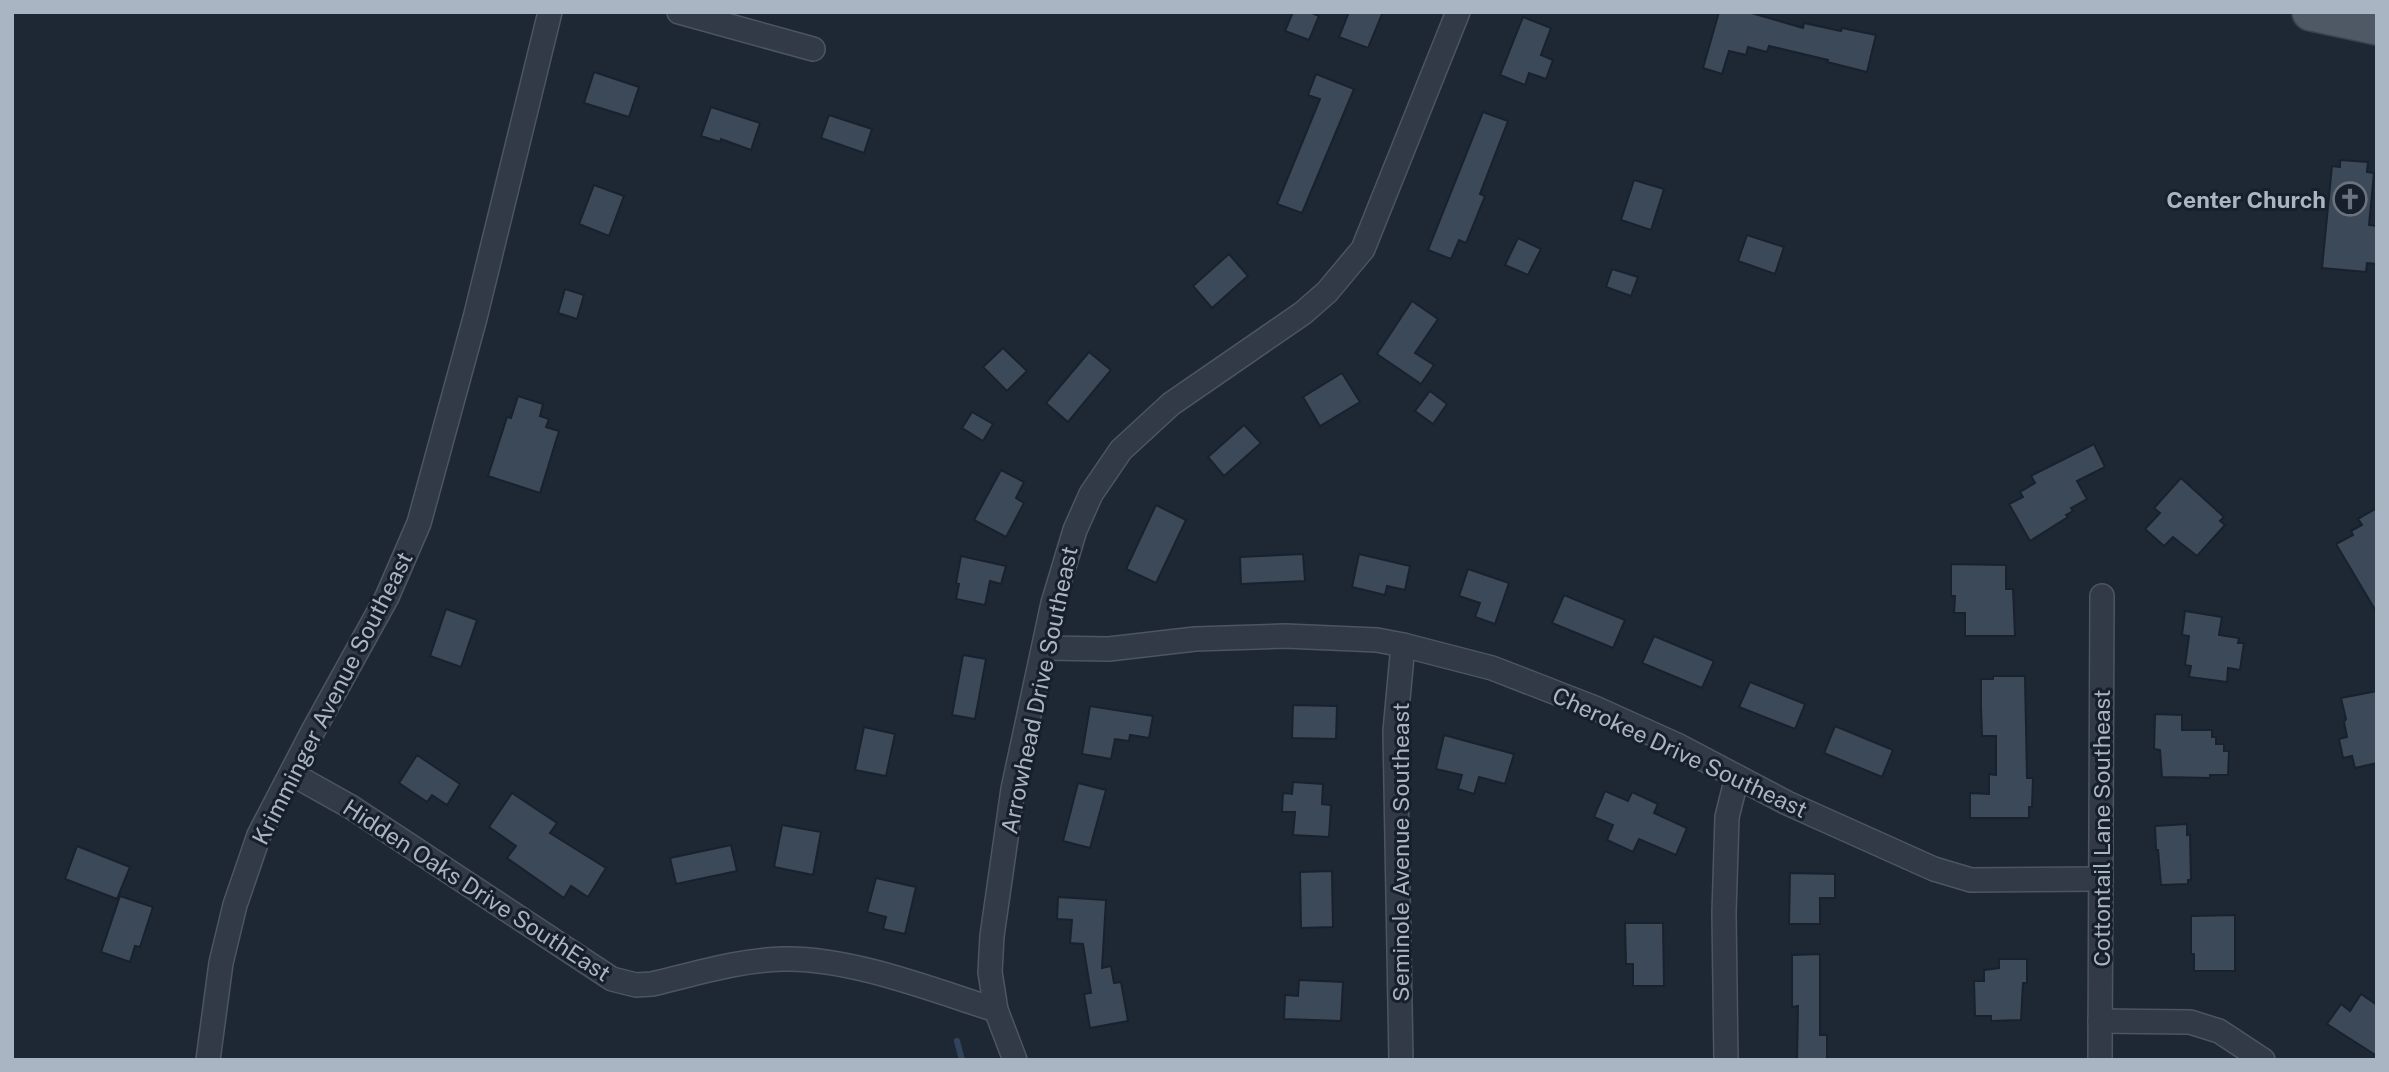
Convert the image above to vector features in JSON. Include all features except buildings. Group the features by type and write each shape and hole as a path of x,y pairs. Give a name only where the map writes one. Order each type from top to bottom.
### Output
{"main road":[{"path":"2311,12 2377,26"}],"street":[{"name":"Krimminger Avenue Southeast","path":"208,1060 221,963 235,905 259,835 387,597 419,523 475,318 550,12"},
{"path":"679,12 813,49"},
{"name":"Arrowhead Drive Southeast","path":"1015,1060 996,1010 990,972 992,936 1013,789 1053,603 1074,530 1091,494 1121,450 1171,404 1303,313 1326,292 1363,249 1458,12"},
{"name":"Cottontail Lane Southeast","path":"2100,1060 2102,596"},
{"name":"Cherokee Drive Southeast","path":"1044,648 1109,649 1195,639 1284,636 1377,640 1403,645 1492,668 1582,703 1677,746 1787,803 1934,869 1971,880 2101,878"},
{"name":"Seminole Avenue Southeast","path":"1401,1060 1395,731 1403,645"},
{"name":"Hidden Oaks Drive SouthEast","path":"292,774 351,807 612,979 636,985 652,984 754,961 816,960 885,975 996,1010"},
{"path":"1726,1060 1724,913 1727,817 1737,777"},
{"path":"2099,1021 2190,1022 2219,1031 2263,1060"}],"waterway":[{"path":"957,1041 962,1060"}],"place":[{"name":"Center Church","path":"2350,199"}]}
